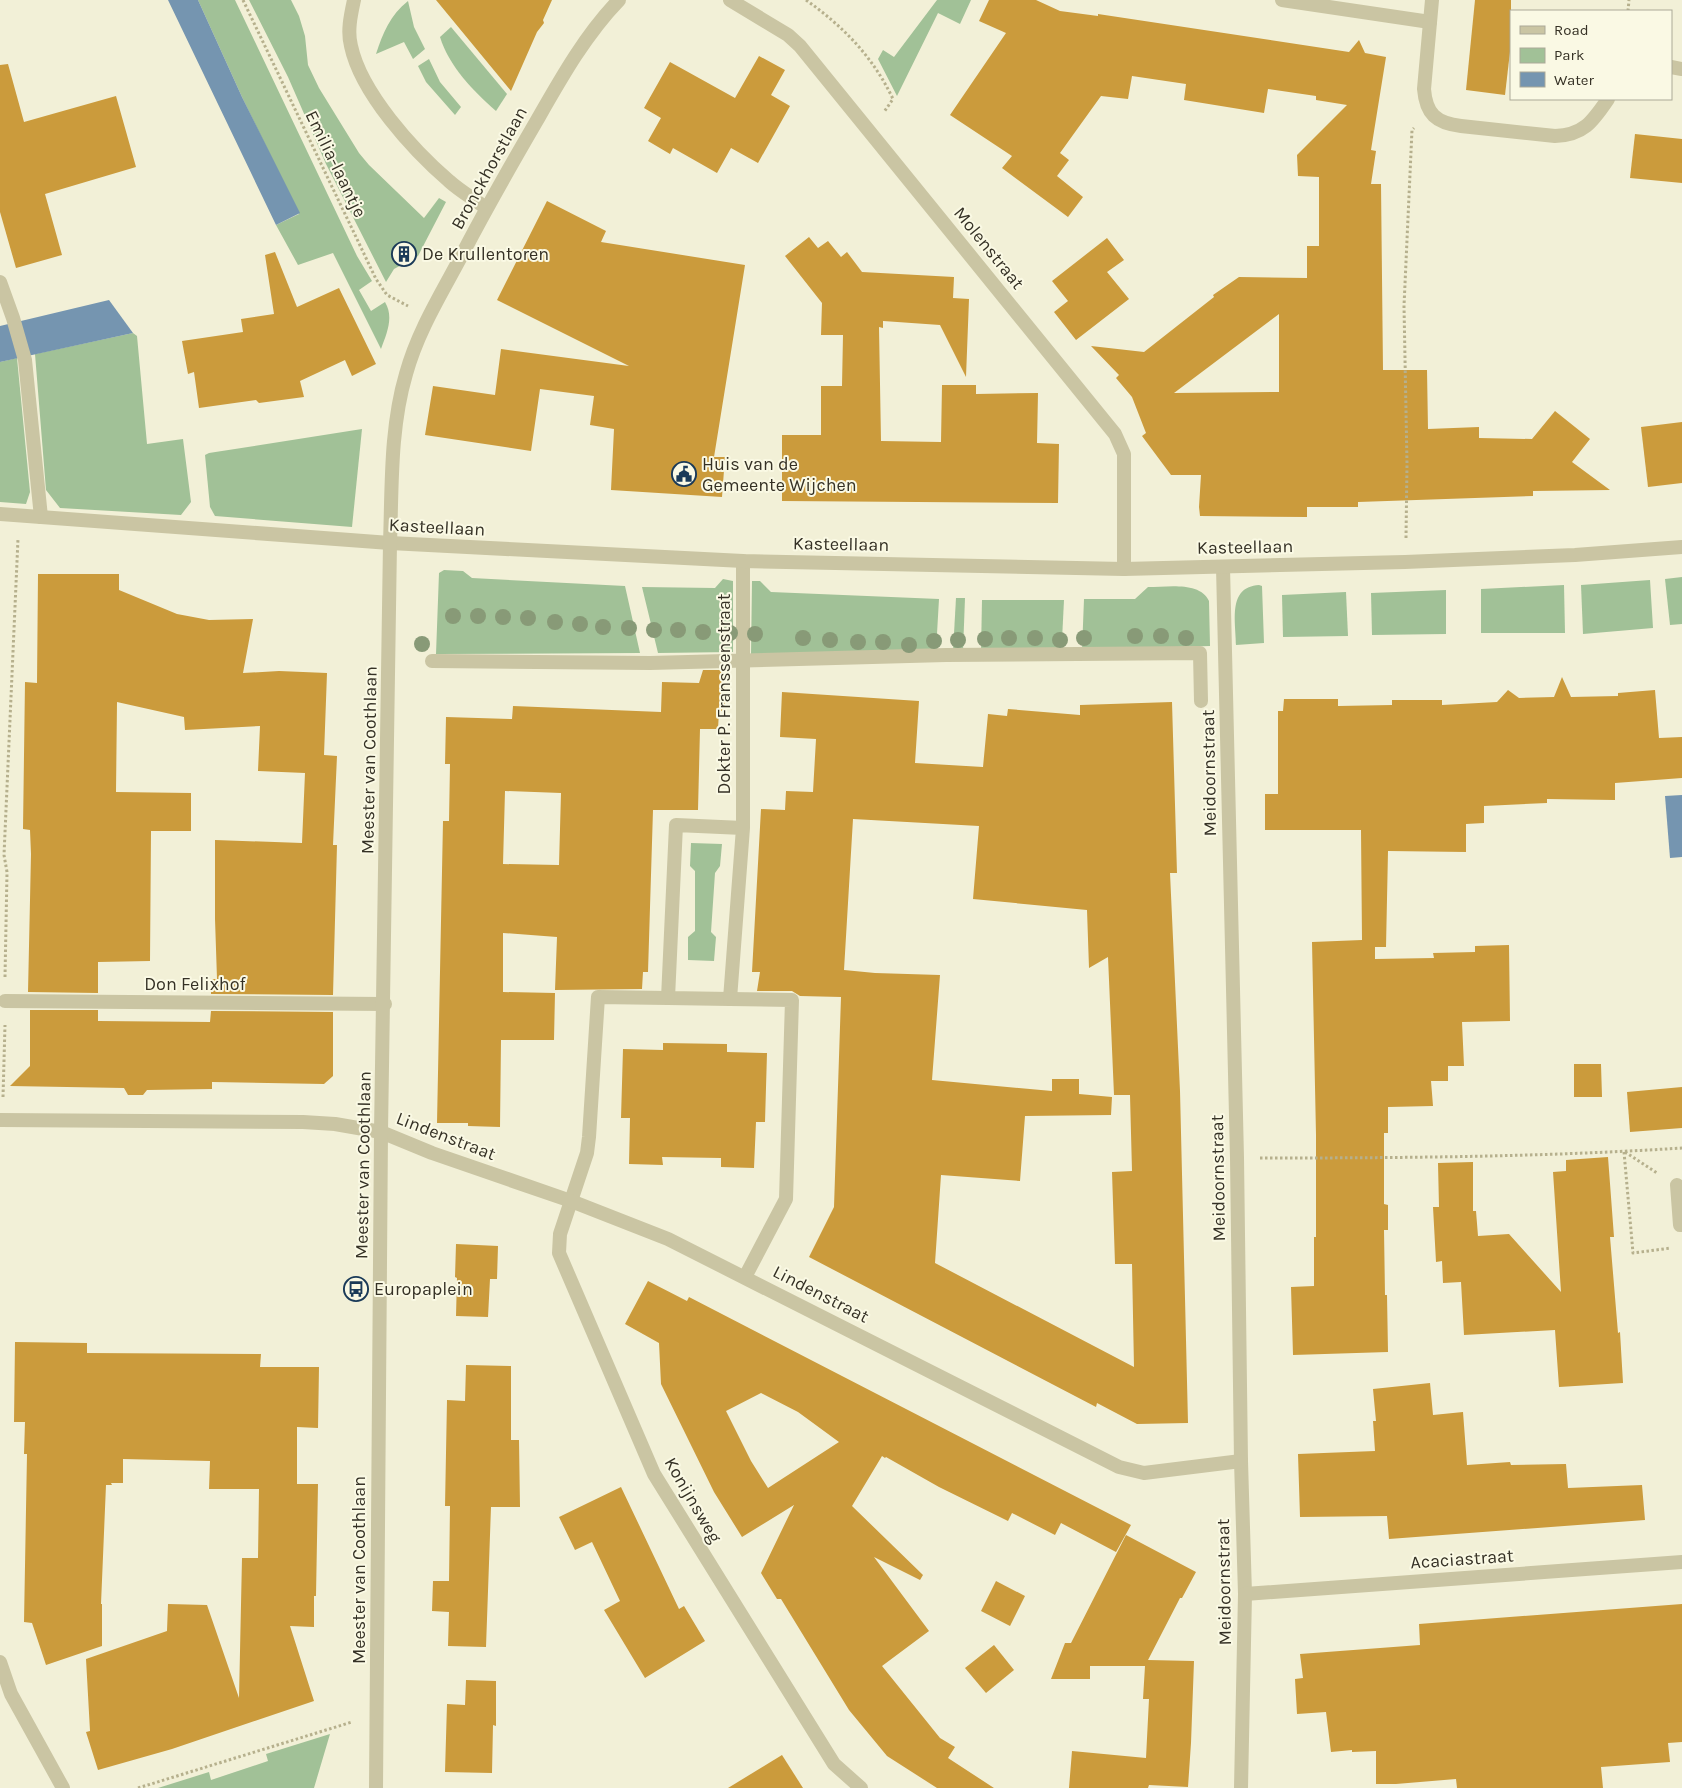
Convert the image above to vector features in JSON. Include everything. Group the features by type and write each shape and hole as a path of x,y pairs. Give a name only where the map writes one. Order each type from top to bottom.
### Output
{"street":[{"path":"354,0 350,16 350,45 372,95 400,131 425,158 450,182 486,208"},
{"name":"Bronckhorstlaan","path":"390,543 393,461 398,412 408,368 429,316 486,208 558,83 588,38 619,0"},
{"name":"Molenstraat","path":"730,0 788,36 800,46 1115,434 1124,454 1124,569"},
{"path":"1282,0 1430,22"},
{"path":"1432,0 1424,88 1428,110 1436,118 1447,124 1568,136 1579,132 1588,125 1607,100"},
{"path":"0,282 25,360 41,517"},
{"name":"Kasteellaan","path":"0,514 390,543 743,561 1124,569 1406,562 1682,547"},
{"name":"Meester van Coothlaan","path":"376,1788 381,1132 385,1004 390,543"},
{"name":"Dokter P. Franssenstraat","path":"730,999 743,828 743,561"},
{"name":"Meidoornstraat","path":"1222,566 1237,1158 1241,1461 1245,1594 1241,1788"},
{"path":"432,661 650,663 946,656 1200,653 1201,702"},
{"path":"668,998 676,825 743,828"},
{"path":"571,1201 590,1137 598,997 792,1000 786,1200 745,1277"},
{"name":"Don Felixhof","path":"5,1001 385,1004"},
{"path":"2,1120 303,1122 335,1124 381,1132"},
{"name":"Lindenstraat","path":"381,1132 432,1153 571,1201 668,1238 1119,1467 1144,1473 1241,1461"},
{"path":"1676,1185 1680,1225 1682,1225"},
{"name":"Konijnsweg","path":"571,1201 560,1234 559,1253 654,1474 834,1764 861,1788"},
{"name":"Acaciastraat","path":"1245,1594 1682,1562"},
{"path":"0,1662 11,1694 63,1788"}],"path":[{"name":"Emilia-laantje","path":"243,0 376,279 387,295 429,316"},
{"path":"806,0 852,38 872,62 893,99 869,130"},
{"path":"1406,562 1408,464 1404,306 1411,150 1412,130 1428,110"},
{"path":"2,1120 7,872 4,855 19,515"},
{"path":"1237,1158 1464,1157 1624,1152 1682,1148"},
{"path":"1624,1152 1676,1185"},
{"path":"1624,1152 1633,1253 1678,1247"},
{"path":"138,1788 376,1715"}],"green space":[{"path":"198,0 235,0 357,256 372,281 359,290 371,311 385,302 388,308 389,325 381,349 333,253 298,265 276,225 299,214 242,97"},
{"path":"249,0 291,0 299,16 305,36 308,65 319,88 359,153 424,218 439,198 446,202 418,256 394,269 386,282 326,164 288,77"},
{"path":"937,0 971,0 960,24 938,13 897,96 878,59 883,50 894,57"},
{"path":"408,1 414,27 425,49 413,59 404,42 376,54 388,25 396,12"},
{"path":"451,27 507,94 496,111 463,77 449,58 440,37"},
{"path":"429,59 440,82 461,107 455,115 426,82 418,66"},
{"path":"133,333 137,336 147,444 183,439 191,502 181,515 60,508 46,490 35,354"},
{"path":"17,358 30,492 26,504 0,502 0,362"},
{"path":"362,429 352,527 215,516 210,507 205,455"},
{"path":"444,570 463,571 472,578 625,586 640,653 436,654 439,573"},
{"path":"1682,577 1682,624 1670,625 1665,579"},
{"path":"723,579 733,581 733,652 658,653 642,587 715,588"},
{"path":"1650,580 1653,628 1583,634 1581,585"},
{"path":"752,581 760,581 771,592 939,599 936,651 751,655"},
{"path":"1564,585 1565,633 1481,633 1481,589"},
{"path":"1182,586 1198,590 1205,595 1209,601 1210,646 1082,650 1084,599 1135,599 1148,587"},
{"path":"1262,586 1264,643 1236,645 1235,616 1238,599 1242,592 1249,587"},
{"path":"1446,590 1446,634 1372,635 1371,593"},
{"path":"1346,592 1348,636 1283,637 1282,595"},
{"path":"956,598 965,598 963,651 953,651"},
{"path":"982,600 1064,600 1062,640 1056,649 981,651"},
{"path":"691,843 722,844 720,866 715,873 711,932 716,937 714,961 688,960 688,937 695,931 695,871 690,866"},
{"path":"330,1734 314,1788 158,1788 209,1772 211,1780 268,1761 266,1754"}],"water":[{"path":"168,0 198,0 242,97 300,213 276,225"},
{"path":"109,300 133,333 0,362 0,326"},
{"path":"1682,795 1682,857 1670,858 1665,796"}],"building":[{"path":"436,0 552,0 543,20 544,23 537,32 511,91"},
{"path":"989,0 1036,0 1060,11 1098,16 1098,14 1349,52 1359,40 1365,53 1386,57 1371,150 1376,151 1371,184 1381,184 1383,370 1427,370 1428,429 1479,427 1479,438 1532,439 1555,411 1590,439 1572,462 1610,490 1533,491 1533,496 1358,502 1358,507 1307,507 1307,517 1200,516 1201,475 1171,475 1142,436 1146,433 1132,397 1116,378 1119,375 1091,346 1144,352 1214,297 1213,295 1239,277 1307,278 1307,246 1319,246 1319,177 1298,176 1297,155 1347,105 1316,100 1316,96 1268,89 1264,113 1184,100 1186,84 1132,76 1128,99 1101,96 1060,153 1069,160 1057,176 1083,197 1068,217 1002,168 1012,156 950,115 1006,33 979,21","holes":["1279,314 1279,392 1174,393"]},
{"path":"1475,0 1511,0 1510,52 1505,95 1466,90"},
{"path":"759,56 785,70 771,95 790,106 758,163 731,148 717,173 673,148 670,154 648,141 661,118 644,108 670,62 735,98"},
{"path":"8,64 24,122 116,96 136,167 45,194 62,255 16,268 0,212 0,65"},
{"path":"1635,134 1682,139 1682,183 1630,178"},
{"path":"547,201 606,231 601,242 745,265 714,457 725,457 722,497 611,490 614,429 590,425 594,396 540,389 531,451 425,435 433,386 495,395 501,349 629,366 497,300"},
{"path":"809,237 818,248 828,241 841,257 847,252 862,272 954,277 953,298 969,299 966,377 940,325 883,321 883,328 879,327 881,441 941,442 942,385 976,385 976,394 1038,393 1037,443 1059,444 1058,503 782,501 782,435 821,435 821,386 842,386 843,335 821,335 822,303 785,256"},
{"path":"1107,238 1124,260 1107,272 1129,299 1076,340 1054,312 1068,301 1052,281"},
{"path":"275,252 297,307 339,288 376,364 352,376 345,360 300,381 304,397 259,403 256,400 199,408 194,372 188,374 182,341 243,332 241,319 274,314 265,255"},
{"path":"1682,422 1682,483 1648,487 1641,427"},
{"path":"38,574 119,574 119,590 177,614 209,620 253,619 243,673 279,671 327,673 324,755 337,756 333,845 337,845 333,995 211,994 211,979 217,979 215,840 302,843 305,773 258,771 260,726 185,730 184,717 117,702 116,792 191,793 191,831 151,831 150,961 98,962 98,993 28,992 31,854 30,830 23,829 25,682 37,683"},
{"path":"703,670 720,670 725,680 725,711 719,711 718,729 700,729 698,810 653,810 648,972 643,972 642,989 555,990 557,937 503,933 503,992 555,993 554,1040 501,1040 500,1127 468,1126 468,1123 437,1123 443,821 449,821 450,764 445,764 446,717 512,719 513,706 661,712 662,682 699,683","holes":["505,791 561,793 559,865 503,864"]},
{"path":"1562,677 1571,697 1618,696 1618,693 1655,690 1659,738 1682,737 1682,778 1615,783 1615,800 1547,799 1547,803 1484,806 1484,823 1466,824 1466,852 1388,851 1386,947 1375,947 1375,959 1434,958 1433,953 1475,952 1475,946 1509,945 1510,1021 1462,1022 1464,1066 1448,1066 1448,1081 1431,1081 1433,1106 1388,1107 1388,1133 1384,1133 1384,1204 1388,1205 1388,1230 1384,1230 1388,1352 1293,1355 1291,1287 1314,1286 1316,1135 1312,942 1362,940 1361,830 1265,830 1265,794 1278,794 1278,711 1283,711 1284,699 1338,699 1338,706 1392,705 1392,700 1442,700 1442,705 1497,702 1508,690 1519,698 1554,697"},
{"path":"782,692 919,701 915,763 983,767 988,714 1007,716 1008,709 1080,715 1080,705 1172,702 1177,873 1170,873 1180,1091 1188,1423 1137,1424 1097,1403 1096,1407 809,1257 834,1207 841,997 800,996 792,991 757,991 760,972 752,972 761,809 785,810 786,791 813,792 816,739 780,737","holes":["853,819 979,826 973,899 1087,910 1089,968 1108,957 1114,1095 1130,1095 1132,1171 1112,1172 1115,1264 1132,1264 1134,1367 935,1263 941,1175 1020,1181 1025,1116 1111,1115 1112,1097 1079,1094 1079,1079 1052,1079 1052,1091 932,1080 940,975 844,970"]},
{"path":"30,1010 98,1010 98,1021 210,1022 211,1011 333,1012 333,1076 324,1084 212,1082 212,1089 147,1090 143,1095 128,1095 124,1088 10,1086 30,1066"},
{"path":"663,1043 727,1044 727,1052 767,1053 765,1122 756,1122 754,1168 721,1167 721,1158 662,1157 663,1165 629,1164 630,1118 621,1118 623,1049 663,1050"},
{"path":"1574,1064 1601,1064 1602,1097 1574,1097"},
{"path":"1682,1087 1682,1128 1630,1132 1627,1092"},
{"path":"1608,1157 1614,1237 1610,1237 1618,1333 1620,1332 1623,1383 1559,1387 1555,1330 1464,1335 1461,1282 1443,1283 1442,1261 1436,1262 1433,1207 1439,1207 1438,1163 1473,1162 1473,1211 1476,1211 1478,1236 1509,1234 1561,1292 1553,1172 1566,1171 1566,1160"},
{"path":"456,1244 498,1246 497,1279 490,1279 488,1317 456,1316"},
{"path":"648,1281 687,1301 689,1297 1131,1525 1116,1552 1061,1523 1055,1535 1012,1513 1008,1521 882,1456 852,1506 923,1575 920,1580 874,1557 929,1631 882,1666 940,1738 955,1747 948,1758 994,1788 937,1788 887,1756 849,1710 781,1599 777,1599 761,1573 794,1505 742,1537 714,1492 661,1384 659,1343 625,1324","holes":["761,1393 798,1412 839,1442 768,1488 751,1461 726,1411"]},
{"path":"15,1342 87,1343 87,1353 261,1354 260,1367 319,1367 318,1428 297,1427 297,1484 318,1484 314,1627 290,1626 314,1701 172,1749 98,1770 86,1732 90,1731 86,1659 167,1631 168,1604 207,1605 239,1698 242,1558 258,1558 259,1489 209,1489 210,1461 123,1459 123,1483 106,1485 101,1604 102,1646 46,1665 32,1623 24,1622 27,1454 24,1454 25,1422 14,1422"},
{"path":"466,1365 511,1366 511,1440 519,1440 520,1507 491,1507 486,1647 448,1646 449,1612 432,1611 433,1581 449,1581 450,1506 445,1506 447,1400 465,1401"},
{"path":"1430,1383 1433,1415 1463,1412 1467,1465 1510,1462 1511,1465 1566,1464 1568,1488 1642,1485 1645,1520 1389,1539 1387,1516 1300,1517 1298,1454 1375,1451 1373,1421 1376,1421 1373,1389"},
{"path":"621,1487 679,1609 684,1606 705,1641 645,1678 604,1610 620,1601 592,1542 575,1550 559,1517"},
{"path":"1126,1535 1196,1572 1182,1598 1180,1598 1148,1660 1194,1661 1188,1787 1149,1785 1148,1788 1069,1788 1072,1751 1146,1758 1149,1699 1143,1699 1145,1666 1090,1666 1090,1679 1051,1679 1065,1643 1071,1643"},
{"path":"996,1581 1025,1596 1010,1626 981,1611"},
{"path":"1682,1604 1682,1742 1668,1743 1670,1762 1601,1767 1603,1788 1457,1788 1456,1779 1376,1784 1376,1751 1352,1752 1352,1750 1331,1752 1326,1712 1297,1714 1295,1679 1303,1678 1300,1654 1420,1645 1419,1624"},
{"path":"994,1645 1014,1670 986,1693 965,1668"},
{"path":"466,1680 496,1681 496,1726 493,1725 492,1773 445,1772 447,1704 465,1705"},
{"path":"782,1755 803,1788 728,1788"}],"place":[{"name":"De Krullentoren","path":"404,254"},
{"name":"Huis van de Gemeente Wijchen","path":"684,474"},
{"name":"Europaplein","path":"356,1289"}]}
